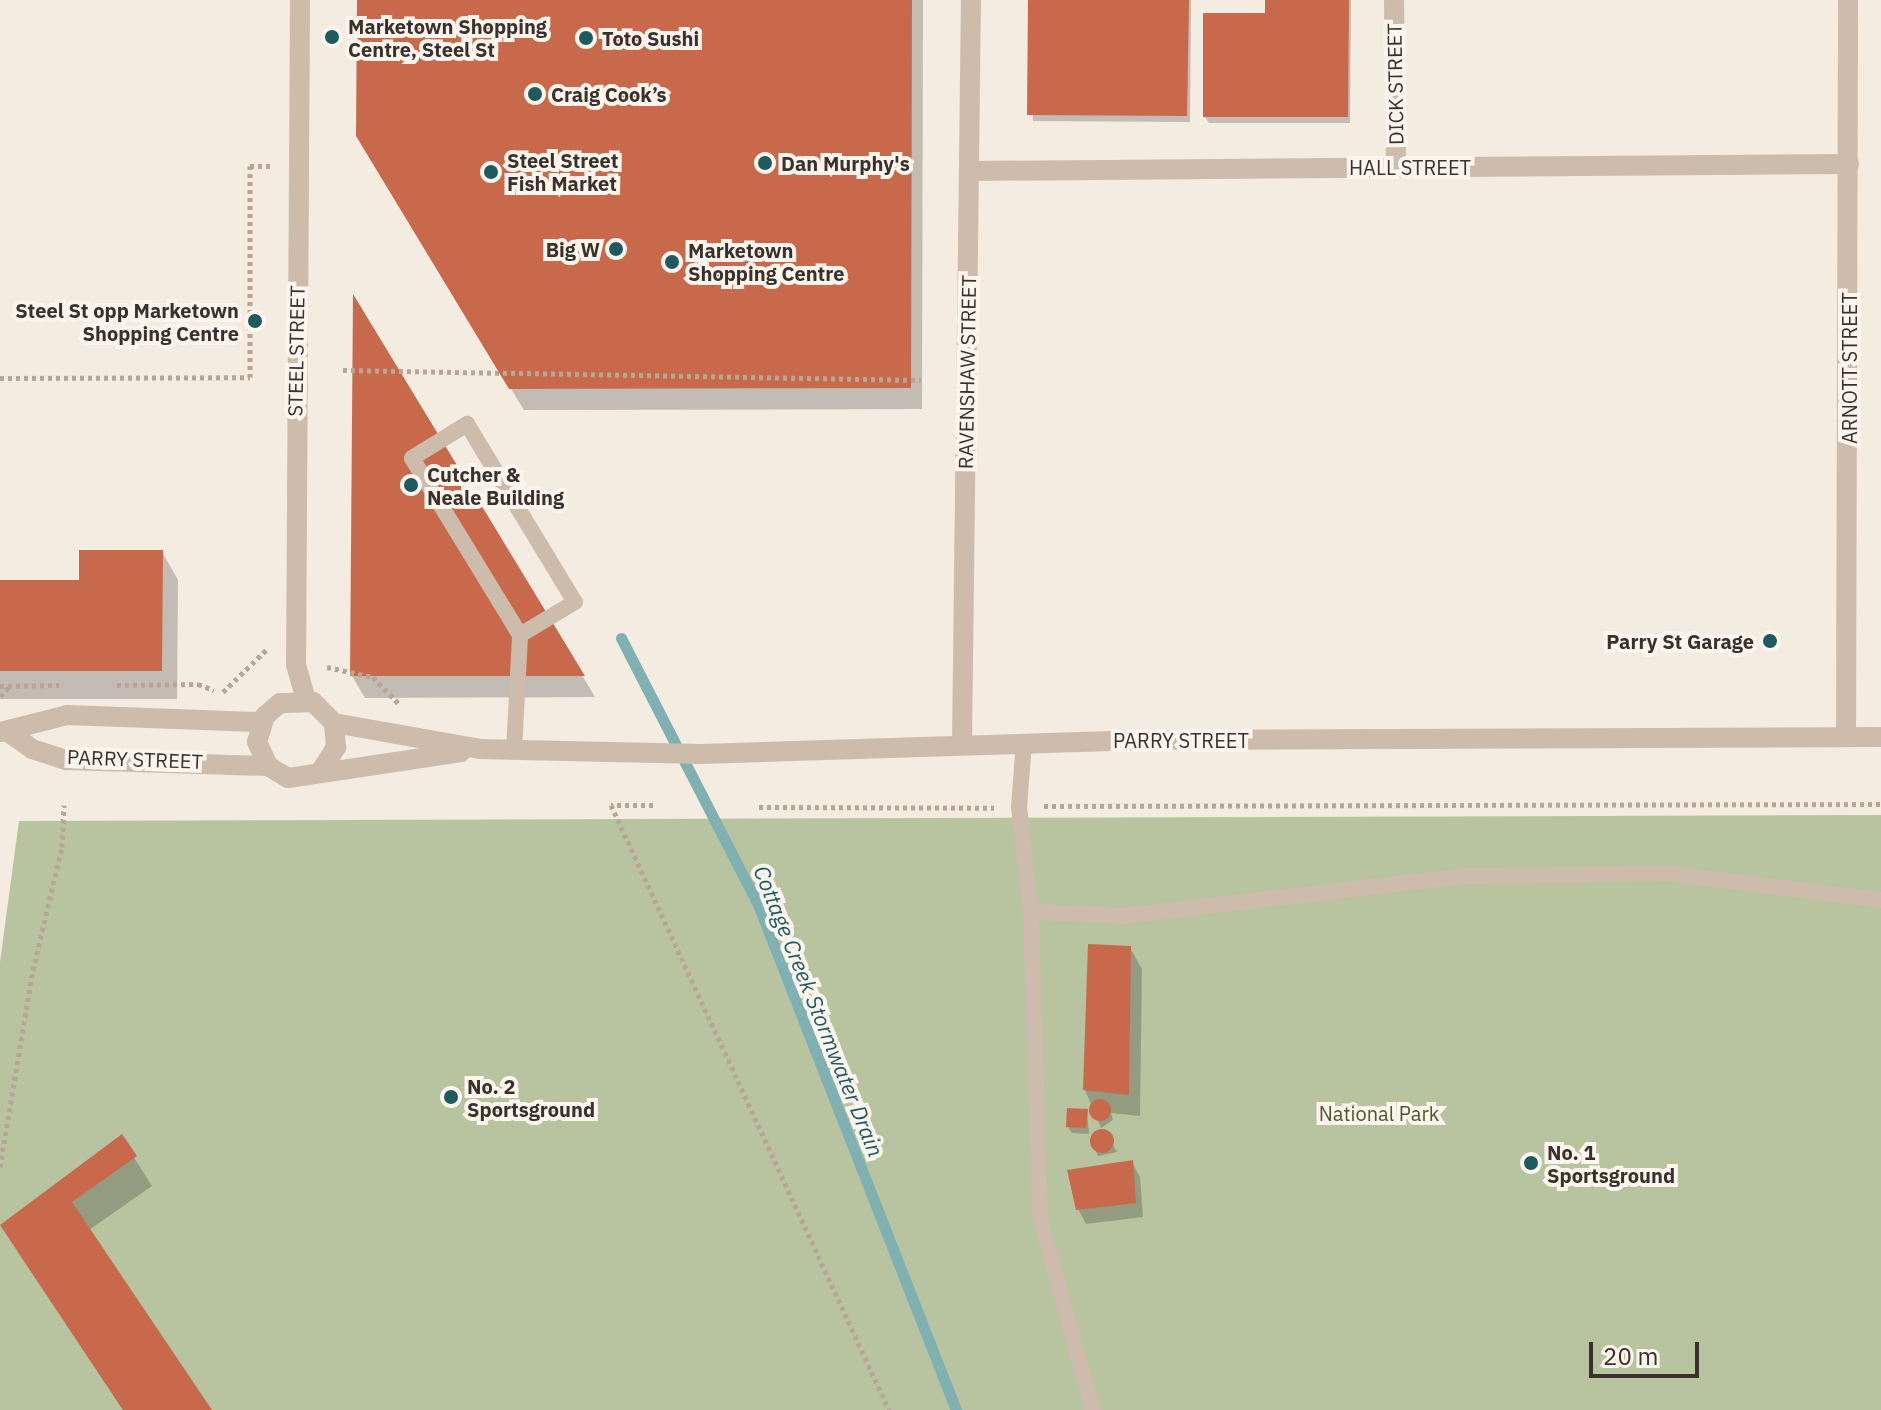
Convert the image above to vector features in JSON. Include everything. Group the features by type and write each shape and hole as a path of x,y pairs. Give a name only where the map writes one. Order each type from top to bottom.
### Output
{"street":[{"name":"STEEL STREET","path":"300,0 296,665 306,700"},
{"name":"RAVENSHAW STREET","path":"962,744 971,0"},
{"name":"DICK STREET","path":"1394,0 1396,168"},
{"name":"ARNOTT STREET","path":"1846,737 1848,0"},
{"name":"HALL STREET","path":"970,171 1849,164"},
{"path":"268,766 257,742 261,722 280,703 306,700"},
{"name":"PARRY STREET","path":"306,700 325,711 334,723 480,749 514,751 701,754 1024,742 1881,737"},
{"name":"PARRY STREET","path":"4,732 67,715 261,722"},
{"path":"320,772 336,747 334,723"},
{"name":"PARRY STREET","path":"4,732 32,749 66,760 268,766 288,778 480,749"}],"lane":[{"path":"514,751 520,635 412,458 467,424 575,602 520,635"},
{"path":"1024,742 1019,807 1031,912 1040,1218 1093,1410"},
{"path":"1031,912 1123,916 1465,876 1672,874 1881,900"}],"path":[{"path":"0,378 250,377 250,166 279,166"},
{"path":"343,370 921,380"},
{"path":"112,685 198,684 222,693 258,663"},
{"path":"338,668 373,677 402,706"},
{"path":"0,696 11,685"},
{"path":"0,686 68,685"},
{"path":"759,807 1881,804"},
{"path":"0,1167 33,970 62,847 64,805"},
{"path":"653,805 611,805 889,1410"}],"green space":[{"name":"National Park","path":"1881,815 1881,1410 0,1410 0,962 19,821"}],"building":[{"name":"Marketown Shopping Centre","path":"357,0 912,0 911,388 509,389 356,136"},
{"path":"1028,0 1189,0 1187,116 1027,115"},
{"path":"1265,0 1349,0 1348,117 1203,117 1203,13 1265,13"},
{"name":"Cutcher & Neale Building","path":"353,294 585,676 350,676"},
{"path":"79,550 163,550 162,671 0,671 0,580 79,580"},
{"path":"1088,944 1131,946 1129,1095 1083,1090"},
{"path":"1096,1099 1104,1099 1111,1110 1104,1121 1096,1121 1089,1114 1089,1106"},
{"path":"1067,1108 1088,1109 1086,1128 1066,1127"},
{"path":"1102,1129 1113,1136 1114,1141 1107,1152 1102,1153 1091,1146 1090,1141 1097,1130"},
{"path":"122,1134 137,1156 72,1202 212,1410 123,1410 0,1225"},
{"path":"1133,1160 1136,1203 1076,1210 1067,1170"}],"waterway":[{"name":"Cottage Creek Stormwater Drain","path":"621,638 759,907 956,1410"}],"place":[{"name":"Marketown Shopping Centre, Steel St","path":"332,37"},
{"name":"Toto Sushi","path":"586,38"},
{"name":"Craig Cook’s","path":"535,94"},
{"name":"Dan Murphy's","path":"765,163"},
{"name":"Steel Street Fish Market","path":"491,172"},
{"name":"Big W","path":"616,249"},
{"name":"Marketown Shopping Centre","path":"672,262"},
{"name":"Steel St opp Marketown Shopping Centre","path":"255,321"},
{"name":"Cutcher & Neale Building","path":"411,485"},
{"name":"Parry St Garage","path":"1770,641"},
{"name":"No. 2 Sportsground","path":"451,1097"},
{"name":"No. 1 Sportsground","path":"1531,1163"}]}
